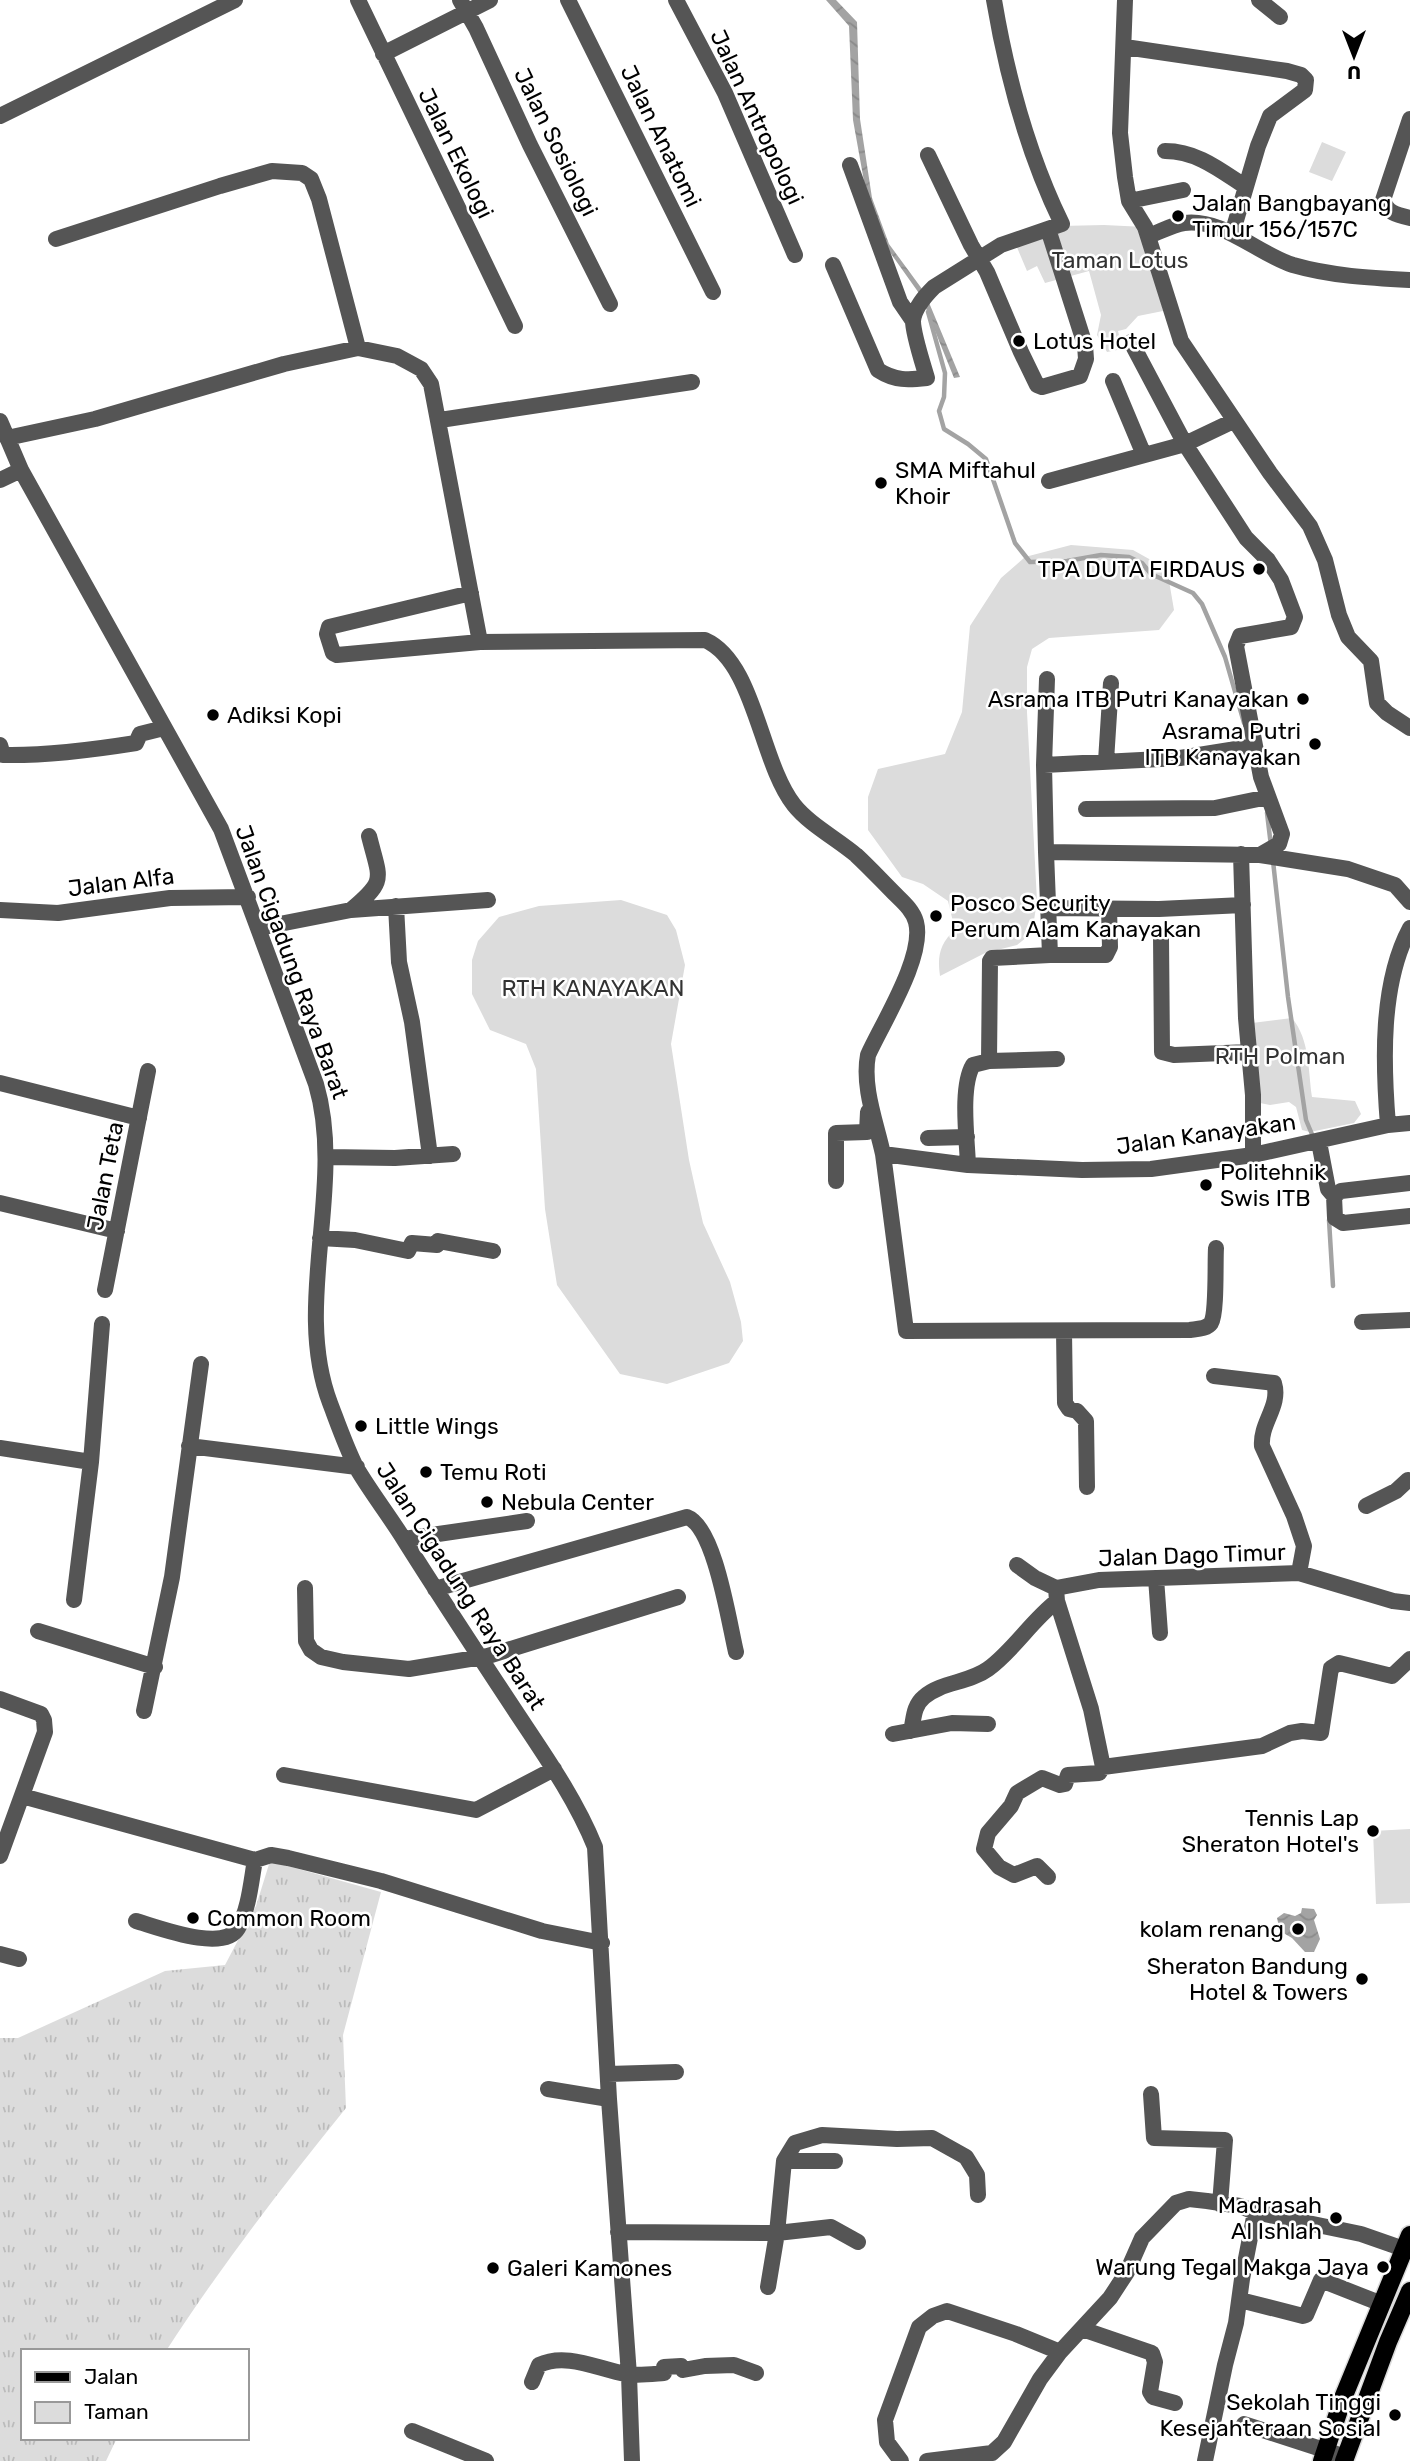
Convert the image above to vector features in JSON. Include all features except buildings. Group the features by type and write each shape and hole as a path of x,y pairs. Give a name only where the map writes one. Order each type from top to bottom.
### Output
{"main road":[{"path":"1323,2456 1338,2411 1407,2242"},
{"path":"1345,2459 1388,2342 1410,2291"}],"street":[{"path":"0,116 235,0"},
{"name":"Jalan Ekologi","path":"358,0 515,326"},
{"path":"383,54 464,7 490,0"},
{"name":"Jalan Anatomi","path":"568,0 713,292"},
{"name":"Jalan Antropologi","path":"676,0 725,93 795,255"},
{"path":"913,321 923,298 934,287 1001,245 1062,224 1048,196 1020,116 994,0"},
{"path":"1125,0 1121,134 1129,201 1146,226 1181,341 1270,473 1310,526 1325,560 1339,615 1348,637 1371,661 1377,703 1410,728"},
{"path":"1259,0 1280,17"},
{"name":"Jalan Sosiologi","path":"464,7 610,304"},
{"path":"1125,47 1287,71 1301,75 1306,80 1305,90 1270,116 1258,146 1232,234"},
{"path":"1410,119 1382,200 1385,208 1392,213 1410,218"},
{"path":"1165,151 1180,151 1196,156 1246,187"},
{"path":"928,155 1037,385 1042,387 1080,376 1086,359 1085,345 1048,229"},
{"path":"832,265 878,370 889,378 927,378 913,321 901,302 850,164"},
{"path":"56,239 272,172 302,173 311,179 319,199 358,348"},
{"path":"1129,201 1170,195 1183,190"},
{"path":"1148,236 1182,224 1198,223 1232,234 1293,265 1348,276 1410,280"},
{"path":"1131,342 1185,444 1246,538 1268,560 1281,580 1295,617 1291,627 1240,636 1237,642 1261,777 1282,834 1281,839 1271,849 1259,855"},
{"path":"2,426 96,419 284,363 358,348 397,356 421,369 431,384 480,642"},
{"path":"1113,381 1144,455"},
{"path":"439,421 692,382"},
{"path":"1049,481 1185,444 1227,424"},
{"name":"Jalan Cigadung Raya Barat","path":"2,426 22,470 221,829 320,1096 327,1157 320,1238 318,1354 328,1400 356,1467 554,1769 587,1826 595,1847 609,2099 629,2375 632,2461"},
{"path":"0,480 22,470"},
{"path":"471,593 329,627 327,634 332,653 337,655 480,642 705,640 717,645 741,678 782,787 795,807 857,856 907,906 916,922 917,942 911,969 868,1055 866,1065 883,1153 906,1331 1190,1330 1205,1327 1211,1323 1214,1308 1216,1248"},
{"path":"1047,679 1044,765 1050,955"},
{"path":"1107,761 1111,683"},
{"path":"0,744 3,755 27,755 135,743 140,734 164,728"},
{"path":"1044,765 1180,758 1255,746"},
{"path":"1086,809 1215,808 1268,797"},
{"path":"351,910 375,889 378,881 369,836"},
{"path":"1046,852 1259,855 1348,869 1395,886 1410,902"},
{"path":"1241,853 1253,1095 1253,1154"},
{"name":"Jalan Alfa","path":"0,910 58,913 160,898 248,897"},
{"path":"259,928 351,910 488,900"},
{"path":"1048,908 1243,905"},
{"path":"396,906 399,962 412,1022 430,1156"},
{"path":"989,1061 990,959 1106,955 1110,947 1109,908"},
{"path":"1388,1125 1385,1092 1387,1015 1392,977 1400,947 1410,928"},
{"path":"1161,937 1162,1052 1174,1055 1249,1052"},
{"path":"968,1165 966,1101 969,1071 973,1065 989,1061 1058,1059"},
{"name":"Jalan Teta","path":"105,1290 148,1071"},
{"path":"836,1181 836,1133 864,1133 868,1129 868,1078"},
{"path":"0,1083 139,1118"},
{"name":"Jalan Kanayakan","path":"883,1153 968,1165 1082,1170 1151,1169 1253,1154 1319,1142 1388,1125 1410,1123"},
{"path":"928,1138 967,1137"},
{"path":"1319,1142 1328,1189 1334,1196 1335,1218 1343,1223 1410,1216"},
{"path":"327,1157 395,1158 453,1154"},
{"path":"1334,1196 1341,1191 1410,1183"},
{"path":"0,1203 117,1231"},
{"path":"320,1238 355,1240 408,1251 412,1243 437,1245 438,1241 493,1251"},
{"path":"1362,1322 1410,1320"},
{"path":"74,1600 91,1462 102,1324"},
{"path":"1064,1331 1065,1403 1086,1421 1087,1487"},
{"path":"144,1711 172,1577 201,1364"},
{"path":"1214,1376 1274,1383 1275,1399 1261,1435 1262,1446 1294,1516 1304,1546 1299,1573"},
{"path":"189,1446 356,1467"},
{"path":"0,1448 91,1462"},
{"path":"1366,1506 1396,1491 1409,1479"},
{"path":"435,1589 687,1517 698,1525 715,1560 736,1652"},
{"path":"404,1539 527,1521"},
{"path":"1017,1566 1056,1594 1091,1709 1103,1767 1099,1773 1068,1775 1065,1784 1060,1785 1044,1778 1036,1781 1017,1793 1011,1806 988,1833 984,1849 999,1867 1014,1875 1037,1866 1048,1877"},
{"name":"Jalan Dago Timur","path":"1056,1594 1099,1580 1299,1573 1393,1601 1410,1603"},
{"path":"1156,1578 1160,1633"},
{"path":"305,1588 306,1641 311,1650 321,1657 355,1664 409,1669 480,1658 678,1597"},
{"path":"911,1731 916,1706 923,1698 930,1692 974,1678 988,1669 1009,1651 1056,1594"},
{"path":"38,1631 155,1667"},
{"path":"1103,1767 1262,1746 1290,1733 1302,1731 1321,1733 1331,1668 1334,1664 1392,1676 1410,1659"},
{"path":"0,1699 41,1714 45,1732 0,1856"},
{"path":"893,1734 952,1723 988,1724"},
{"path":"284,1775 476,1810 554,1769"},
{"path":"22,1796 255,1860 271,1855 288,1857 380,1881 542,1931 602,1943"},
{"path":"135,1921 187,1936 214,1939 229,1937 237,1931 244,1914 255,1860"},
{"path":"0,1954 19,1959"},
{"path":"608,2074 676,2072"},
{"path":"548,2089 609,2099"},
{"path":"1151,2094 1154,2138 1225,2140 1220,2204"},
{"path":"768,2287 777,2233 784,2161 795,2143 822,2135 932,2138 965,2157 977,2175 978,2195"},
{"path":"784,2161 835,2161"},
{"path":"927,2461 992,2453 1004,2442 1026,2401 1060,2352 1110,2298 1127,2272 1142,2238 1163,2213 1176,2203 1189,2199 1240,2206 1255,2212 1407,2242"},
{"path":"1205,2461 1240,2300 1255,2212"},
{"path":"618,2232 777,2233 831,2227 858,2242"},
{"path":"1240,2300 1303,2316 1306,2315 1321,2280 1382,2304"},
{"path":"901,2461 887,2442 885,2420 919,2327 933,2316 947,2311 1060,2352"},
{"path":"1082,2329 1152,2353 1155,2362 1150,2392 1153,2397 1175,2403"},
{"path":"532,2382 539,2365 551,2359 563,2359 629,2375 664,2373 664,2367 681,2366 683,2370 734,2365 756,2373"},
{"path":"1244,2424 1323,2456 1345,2459"},
{"path":"412,2431 486,2461"}],"green space":[{"path":"1322,142 1346,152 1332,181 1309,172"},
{"name":"Taman Lotus","path":"1061,226 1145,227 1154,255 1163,311 1138,316 1126,329 1118,331 1122,349 1107,352 1097,335 1101,315 1089,271 1045,283 1037,266 1027,271 1016,245"},
{"path":"1071,545 1133,550 1167,569 1174,610 1159,630 1049,638 1032,649 1027,667 1027,712 1037,901 1032,933 1017,945 985,953 940,976 941,950 955,930 948,901 923,884 902,877 868,830 868,797 878,769 945,754 962,712 970,626 1001,578 1025,557"},
{"name":"RTH KANAYAKAN","path":"621,900 667,915 676,930 685,965 671,1044 689,1160 703,1223 730,1282 741,1322 743,1341 729,1363 667,1384 620,1374 557,1285 545,1209 536,1069 526,1044 490,1030 472,994 472,960 478,941 499,917 539,906"},
{"name":"RTH Polman","path":"1292,1018 1305,1046 1312,1097 1355,1101 1361,1114 1354,1123 1310,1132 1302,1130 1296,1107 1289,1102 1270,1105 1260,1103 1252,1023"},
{"path":"1410,1829 1410,1903 1376,1904 1373,1831"},
{"path":"270,1861 381,1892 343,2035 346,2108 253,2227 167,2349 21,2349 21,2440 116,2440 106,2461 0,2461 0,2038 18,2038 165,1971 225,1965 256,1906"}],"water":[{"path":"826,0 836,0 857,22 860,119 872,198 889,244 925,293 960,377 954,378 921,296 884,244 867,198 853,120 849,26"},
{"name":"kolam renang","path":"1302,1908 1314,1909 1317,1915 1314,1920 1320,1939 1314,1952 1305,1952 1292,1938 1280,1931 1277,1918 1284,1913 1295,1916 1301,1913"}],"waterway":[{"path":"928,312 945,373 944,397 939,411 944,429 986,459 1015,543 1030,562 1067,561 1101,555 1129,557 1142,563 1151,574 1193,593 1202,604 1225,657 1244,723"},
{"path":"1267,813 1271,846"},
{"path":"1273,861 1288,997 1306,1120 1314,1139"},
{"path":"1329,1220 1333,1286"}],"place":[{"name":"Jalan Bangbayang Timur 156/157C","path":"1178,216"},
{"name":"Lotus Hotel","path":"1019,341"},
{"name":"SMA Miftahul Khoir","path":"881,483"},
{"name":"TPA DUTA FIRDAUS","path":"1259,569"},
{"name":"Asrama ITB Putri Kanayakan","path":"1303,699"},
{"name":"Adiksi Kopi","path":"213,715"},
{"name":"Asrama Putri ITB Kanayakan","path":"1315,744"},
{"name":"Posco Security Perum Alam Kanayakan","path":"936,916"},
{"name":"Politehnik Swis ITB","path":"1206,1185"},
{"name":"Little Wings","path":"361,1426"},
{"name":"Temu Roti","path":"426,1472"},
{"name":"Nebula Center","path":"487,1502"},
{"name":"Tennis Lap Sheraton Hotel's","path":"1373,1831"},
{"name":"Common Room","path":"193,1918"},
{"name":"kolam renang","path":"1298,1929"},
{"name":"Sheraton Bandung Hotel & Towers","path":"1362,1979"},
{"name":"Madrasah Al Ishlah","path":"1336,2218"},
{"name":"Warung Tegal Makga Jaya","path":"1383,2267"},
{"name":"Galeri Kamones","path":"493,2268"},
{"name":"Sekolah Tinggi Kesejahteraan Sosial","path":"1395,2415"}]}
